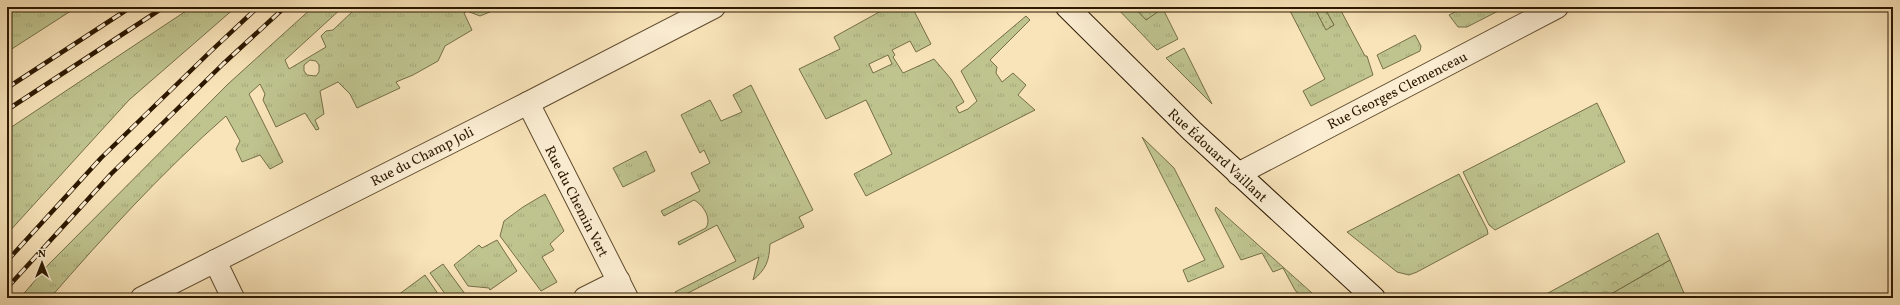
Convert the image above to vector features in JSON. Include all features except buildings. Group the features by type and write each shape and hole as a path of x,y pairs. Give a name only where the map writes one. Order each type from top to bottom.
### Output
{"street":[{"name":"Rue Édouard Vaillant","path":"1067,7 1192,131 1374,298"},
{"name":"Rue Georges Clemenceau","path":"1238,174 1557,7"},
{"name":"Rue du Champ Joli","path":"142,298 528,104 705,9"},
{"name":"Rue du Chemin Vert","path":"528,104 623,290"},
{"path":"215,261 233,298"},
{"path":"585,298 623,290"}],"green space":[{"path":"7,7 77,7 7,52"},
{"path":"192,7 236,7 129,100 7,234 7,130"},
{"path":"313,7 343,7 285,60 289,69 326,47 321,36 326,31 333,30 354,10 350,7 502,7 480,16 467,11 464,13 472,30 445,46 438,61 413,75 396,82 400,88 357,108 350,94 338,82 320,91 324,114 315,120 319,129 316,130 305,113 276,127 263,100 265,94 260,84 249,94 283,162 270,169 260,155 242,162 236,149 240,141 226,116 157,181 50,298 20,298 49,264 228,84","holes":["310,60 316,61 319,65 319,72 316,76 307,75 304,71 304,65"]},
{"path":"891,7 912,7 931,44 916,52 910,41 892,50 895,55 893,57 903,73 934,59 951,79 964,102 956,107 959,113 968,109 977,101 961,71 1026,16 1030,20 990,60 997,67 996,73 1002,82 1013,73 1026,85 1018,95 1035,110 866,196 854,174 892,154 866,100 826,119 799,69 840,49 834,37 881,11 888,10","holes":["888,55 892,64 873,73 869,64"]},
{"path":"1116,7 1134,7 1146,20 1158,11 1156,7 1162,7 1178,39 1157,50"},
{"path":"1134,7 1156,7 1159,11 1146,20"},
{"path":"1288,7 1314,7 1326,29 1334,25 1324,7 1339,7 1365,56 1367,56 1373,75 1311,106 1303,91 1325,79"},
{"path":"1314,7 1324,7 1334,25 1326,30"},
{"path":"1465,7 1506,7 1467,27 1458,27 1449,15"},
{"path":"1415,35 1421,46 1420,51 1383,69 1377,55"},
{"path":"1184,48 1212,104 1166,58"},
{"path":"751,85 813,210 799,217 804,227 770,244 769,256 766,265 753,280 759,257 686,294 687,298 678,298 675,292 736,261 717,225 679,245 678,242 706,228 708,224 706,212 694,200 664,216 661,211 700,191 691,173 710,163 704,150 700,153 681,115 710,100 721,121 742,112 733,95"},
{"path":"1597,103 1625,162 1495,230 1489,225 1463,172"},
{"path":"1142,137 1174,168 1224,267 1188,282 1183,270 1205,260"},
{"path":"646,151 655,171 623,187 613,168"},
{"path":"1459,174 1487,229 1488,234 1417,272 1409,275 1397,272 1347,232"},
{"path":"545,194 564,231 550,244 554,250 542,257 557,282 541,291 500,236 504,221 523,207"},
{"path":"1216,207 1312,293 1302,298 1295,290 1283,268 1273,272 1262,253 1241,260 1215,210"},
{"path":"1658,233 1670,260 1604,298 1539,298"},
{"path":"497,240 517,271 490,290 489,288 468,286 454,265 479,245 482,248"},
{"path":"1670,260 1686,298 1604,298"},
{"path":"443,264 468,298 448,298 430,273"},
{"path":"425,275 441,298 394,298"}],"railway":[{"path":"7,88 131,7"},
{"path":"7,110 164,7"},
{"path":"7,261 101,158 258,7"},
{"path":"7,288 111,174 223,64 285,7"}]}
